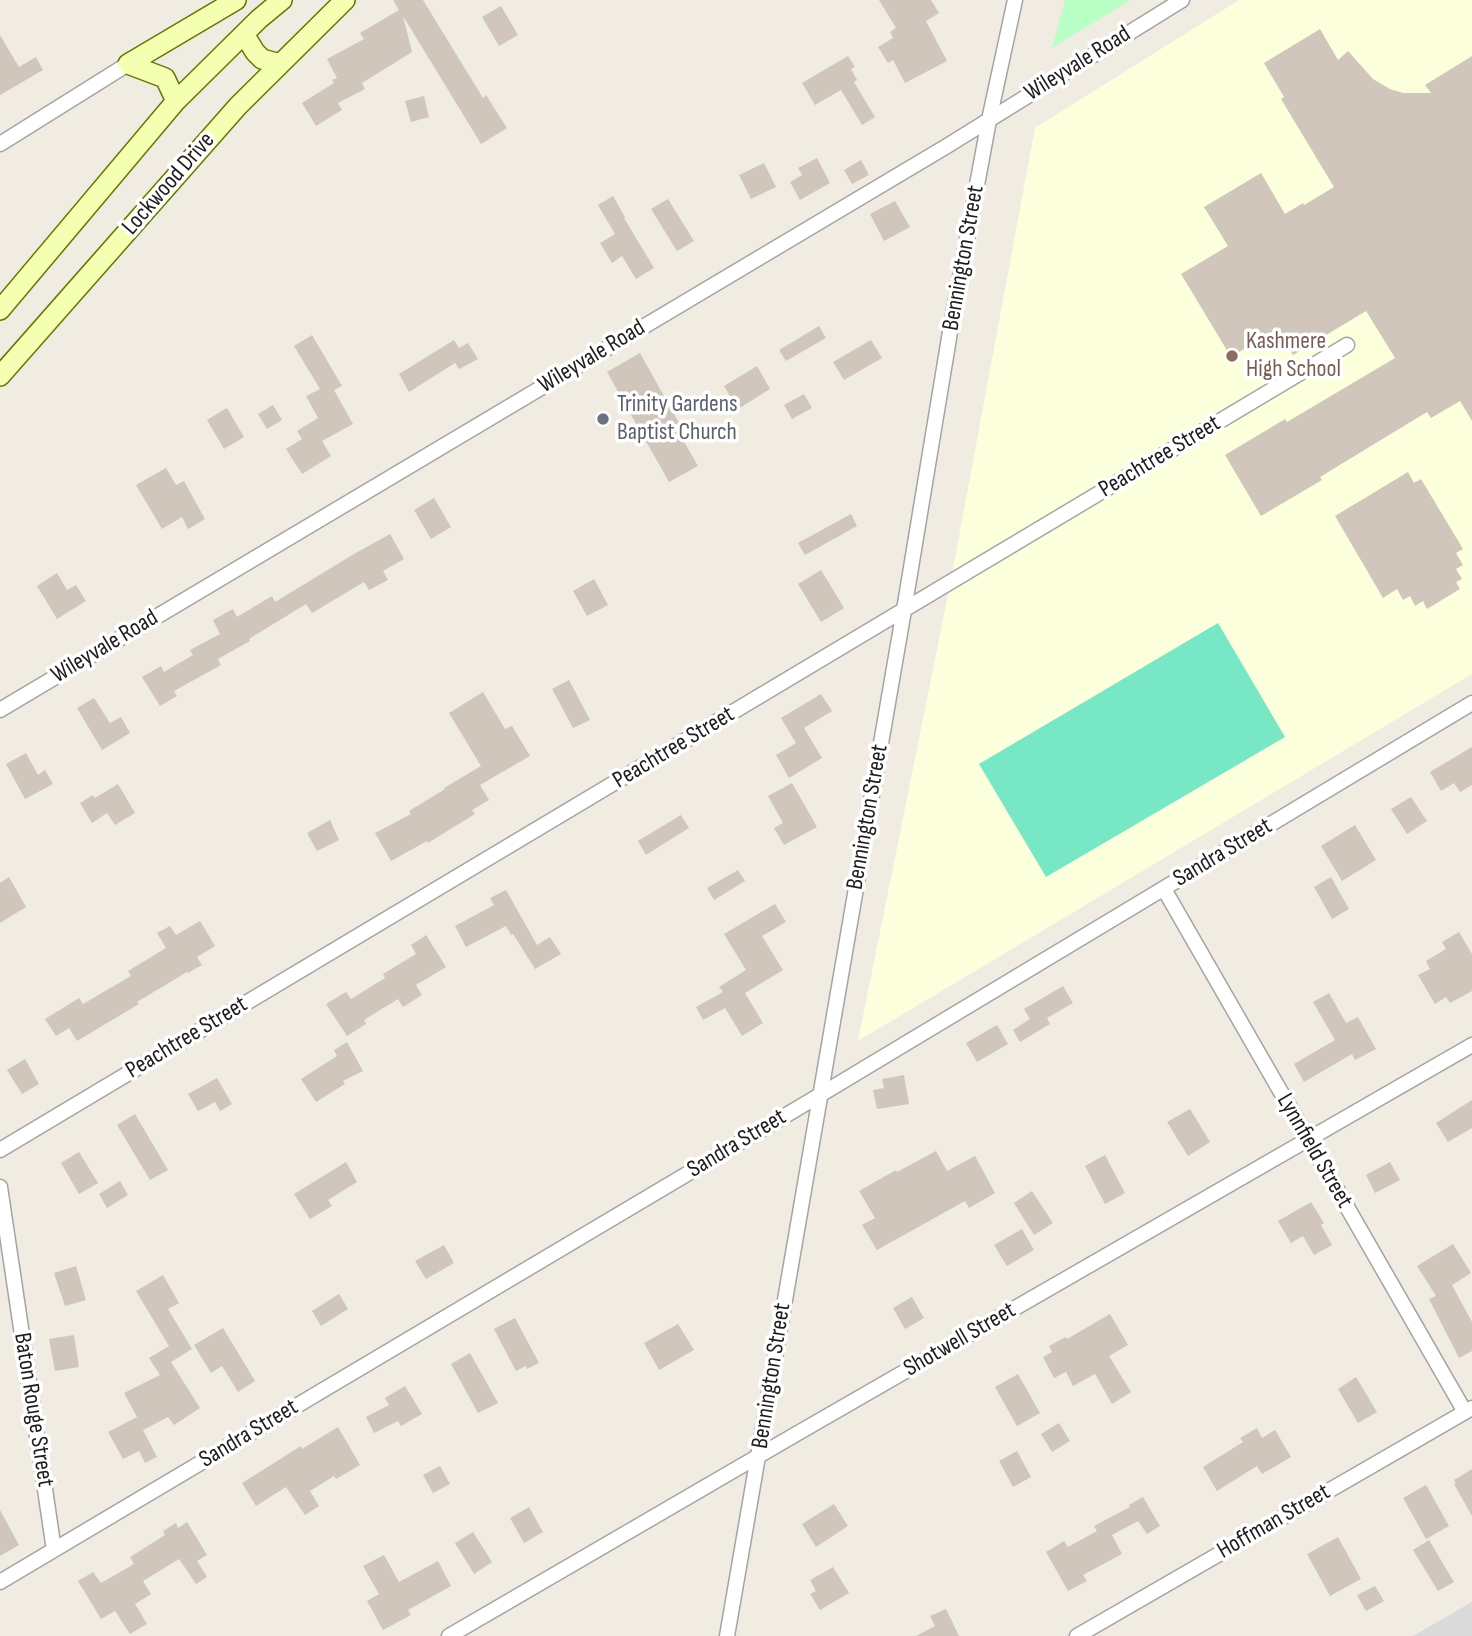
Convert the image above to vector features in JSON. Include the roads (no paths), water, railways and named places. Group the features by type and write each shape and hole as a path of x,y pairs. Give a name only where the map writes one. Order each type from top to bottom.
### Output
{"main road":[{"path":"128,64 236,0"},
{"name":"Lockwood Drive","path":"0,310 176,101 282,0"},
{"name":"Lockwood Drive","path":"0,376 238,106 345,0"},
{"path":"244,34 262,59 280,64"},
{"path":"128,64 165,78 176,101"}],"street":[{"name":"Bennington Street","path":"727,1636 951,326 989,120 1015,0"},
{"name":"Wileyvale Road","path":"0,710 989,120 1182,0"},
{"path":"0,144 128,64"},
{"name":"Peachtree Street","path":"0,1150 1347,345"},
{"name":"Sandra Street","path":"0,1582 820,1095 1472,703"},
{"name":"Lynnfield Street","path":"1164,889 1307,1139 1468,1410"},
{"name":"Shotwell Street","path":"449,1636 1472,1045"},
{"name":"Baton Rouge Street","path":"0,1187 54,1550"},
{"name":"Hoffman Street","path":"1077,1636 1468,1410"}],"place":[{"name":"Kashmere High School","path":"1232,356"},
{"name":"Trinity Gardens Baptist Church","path":"603,419"}]}
